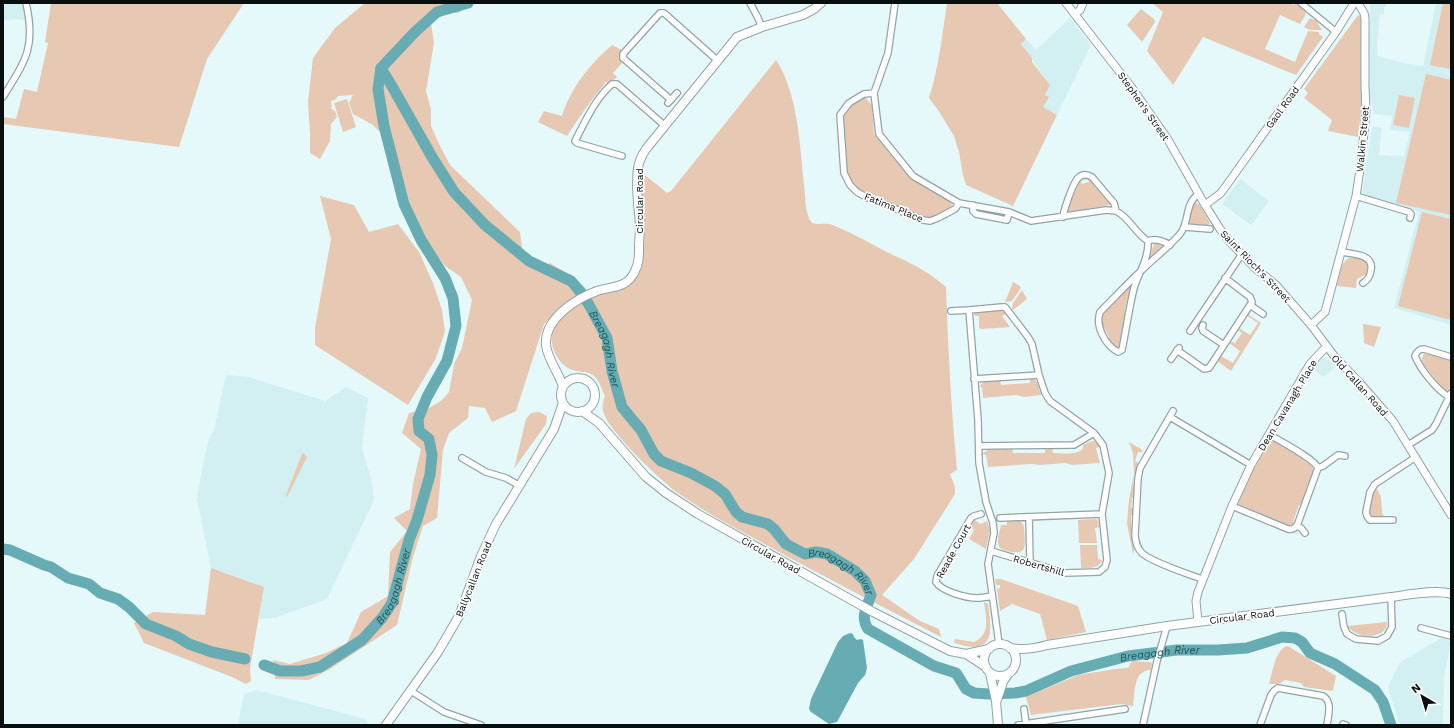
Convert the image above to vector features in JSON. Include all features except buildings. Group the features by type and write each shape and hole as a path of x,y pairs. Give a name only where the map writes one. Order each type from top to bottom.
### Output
{"main road":[{"path":"762,27 803,15 821,3"},
{"name":"Circular Road","path":"563,403 561,392 563,387 560,377 548,357 546,343 551,324 557,316 573,304 598,290 621,285 632,276 635,271 639,255 640,228 638,167 646,149 734,40 744,33 762,27"},
{"name":"Circular Road","path":"548,357 570,377 581,378 591,384 593,389 595,412 599,423"},
{"path":"563,387 571,380 576,378"},
{"path":"582,411 594,400"},
{"path":"563,403 572,410"},
{"name":"Ballycallan Road","path":"386,725 412,691 438,652 459,616 481,556 496,524 554,429 563,403"},
{"name":"Circular Road","path":"572,410 582,411 599,423 631,461 646,476 666,493 698,514 873,612 950,650 966,654 988,670"},
{"name":"Ballycallan Road","path":"554,429 572,410"},
{"name":"Circular Road","path":"1015,665 1022,657 1034,649 1047,645 1198,621 1391,597 1447,592 1451,594"},
{"path":"997,699 1008,674 1015,665 1015,654 1010,648 999,644 989,649 984,659 997,699 998,725"},
{"name":"Circular Road","path":"1010,648 1034,649"},
{"name":"Circular Road","path":"966,654 989,649"},
{"path":"988,670 997,676 1008,674"}],"street":[{"path":"3,97 23,64 30,42 30,21 26,3"},
{"path":"750,3 762,27"},
{"path":"895,3 888,53 874,93 879,134 912,176 959,203 1009,212 1031,222 1106,210 1116,211 1123,215 1142,237 1148,241"},
{"name":"Stephen's Street","path":"1066,3 1123,75 1167,138 1204,205"},
{"path":"1075,14 1080,10 1083,3"},
{"path":"1301,3 1336,32"},
{"name":"Gaol Road","path":"1204,205 1221,193 1336,32 1354,3"},
{"name":"Walkin Street","path":"1311,326 1325,312 1356,196 1363,154 1366,112 1365,18 1364,13 1358,3"},
{"path":"677,93 669,102 623,58 623,54 660,13 664,13 717,60"},
{"path":"622,156 575,141 592,107 604,91 612,84 617,84 664,125"},
{"name":"Fatima Place","path":"874,93 864,94 849,103 840,115 844,173 850,185 857,192 866,197 923,220 930,221 938,218 955,209 959,203"},
{"path":"1063,217 1064,210 1076,179 1082,175 1092,177 1114,203 1116,211"},
{"path":"1148,241 1148,248 1142,270 1134,289 1122,350 1118,352 1106,342 1100,328 1098,317 1100,312 1142,270 1170,245 1181,233 1185,227 1191,201 1199,194"},
{"path":"1356,196 1409,212 1411,214 1410,218"},
{"path":"973,205 974,213 1007,220 1009,212"},
{"name":"Saint Rioch's Street","path":"1204,205 1220,230 1255,268 1276,285 1311,326"},
{"path":"1185,227 1210,229"},
{"path":"1148,241 1152,239 1165,242 1170,245"},
{"path":"1341,252 1365,257 1369,260 1371,264 1370,275 1368,280 1363,284"},
{"path":"1190,331 1242,254"},
{"path":"1171,359 1178,348 1204,369 1207,370 1209,368 1252,302 1250,297 1225,278"},
{"path":"1250,305 1263,314"},
{"name":"Robertshill","path":"951,312 1005,307 1032,344 1045,394 1050,401 1094,433 1103,445 1109,473 1102,514 1107,560 1105,567 1099,572 1065,574 991,550"},
{"path":"969,310 978,420 979,463 986,502 994,533 988,564 999,644"},
{"path":"1203,325 1201,329 1203,331 1224,345"},
{"name":"Old Callan Road","path":"1311,326 1326,347 1375,399 1393,421 1451,513"},
{"name":"Dean Cavanagh Place","path":"1198,621 1196,601 1202,579 1232,506 1251,465 1310,364 1326,347"},
{"path":"1408,445 1432,430 1450,395 1444,394 1438,388 1417,362 1415,356 1417,352 1424,349 1451,357"},
{"path":"974,379 1039,375"},
{"path":"1202,579 1150,558 1142,553 1136,545 1135,529 1140,468 1171,414 1251,465"},
{"path":"979,446 1074,446 1094,433"},
{"path":"1269,434 1311,459 1318,468"},
{"path":"1232,506 1291,530 1297,526 1318,468 1338,455 1345,456"},
{"path":"1393,520 1366,519 1370,492 1375,484 1416,457"},
{"path":"462,458 486,472 506,478 520,486"},
{"name":"Reade Court","path":"981,514 972,518 937,576 936,582 940,587 970,597 978,598 992,596"},
{"path":"1000,518 1102,514"},
{"path":"1029,517 1030,562"},
{"path":"1297,526 1305,533"},
{"path":"1342,614 1345,631 1351,637 1378,641 1390,632 1392,627 1391,597"},
{"path":"1143,725 1157,661 1167,626"},
{"path":"1421,628 1451,636"},
{"path":"1260,725 1271,695 1278,688 1323,696 1326,698 1329,706 1327,725"},
{"path":"412,691 444,712 481,725"},
{"path":"1024,709 1026,724"},
{"path":"1018,725 1125,709"},
{"path":"1067,718 1068,725"}],"shaded area":[{"path":"3,3 24,3 28,21 26,22 22,19 3,20"},
{"path":"51,3 244,3 207,59 179,147 3,124 3,117 16,119 24,89 37,92 48,43 45,42"},
{"path":"365,3 480,3 474,4 458,13 438,11 431,23 434,43 426,91 431,109 431,126 450,165 520,232 522,247 527,263 543,267 550,263 573,277 589,291 561,307 544,324 516,411 492,422 485,408 469,406 468,418 449,433 443,450 437,518 423,526 413,557 397,625 330,669 309,680 275,679 273,660 290,664 326,653 347,643 361,612 388,596 390,552 407,531 394,518 410,509 413,484 421,449 402,433 409,413 427,409 441,401 449,392 454,364 462,348 472,300 461,277 445,266 431,248 412,214 408,197 386,138 373,125 353,114 349,103 353,95 338,96 335,100 331,101 332,107 330,108 335,111 337,117 331,124 330,141 320,159 310,153 308,102 313,58 335,28"},
{"path":"947,3 997,3 1026,39 1021,44 1032,58 1032,62 1050,85 1045,95 1049,97 1043,107 1057,115 1013,206 966,185 954,136 929,98 938,63"},
{"path":"1152,3 1290,3 1293,5 1296,3 1306,12 1300,24 1280,15 1265,49 1295,62 1308,31 1319,32 1319,34 1323,37 1296,75 1203,37 1173,85 1147,51 1163,12"},
{"path":"1370,3 1386,3 1386,7 1384,7 1384,14 1380,14 1377,44 1378,56 1403,63 1423,66 1436,3 1451,3 1451,325 1394,308 1419,212 1362,195 1372,126 1382,128 1379,155 1404,156 1410,132 1390,130 1392,116 1374,114 1369,93"},
{"path":"1443,3 1451,3 1451,69 1430,65"},
{"path":"1141,9 1154,19 1155,22 1142,42 1127,25"},
{"path":"1358,15 1361,16 1362,25 1361,112 1358,137 1328,131 1332,120 1304,98 1308,93 1304,89"},
{"path":"1070,18 1091,45 1057,115 1043,107 1048,97 1045,95 1050,85 1021,44 1026,39 1036,50"},
{"path":"1310,18 1317,21 1322,29 1321,30 1310,30 1304,27"},
{"path":"612,45 622,50 623,62 613,73 617,77 609,84 606,82 567,136 538,122 544,111 562,116 570,96 582,78 596,60"},
{"path":"776,60 789,88 797,120 806,210 809,219 812,223 830,224 846,231 920,268 946,287 950,378 957,470 950,474 955,487 955,494 914,559 882,595 920,621 939,629 941,637 788,557 705,511 678,493 659,478 614,430 603,411 605,396 597,379 589,373 570,369 564,365 554,351 552,335 554,327 558,320 570,308 592,296 624,289 635,280 639,273 644,252 640,171 667,193 671,191"},
{"path":"1426,74 1451,80 1451,215 1396,203"},
{"path":"1399,95 1415,98 1409,128 1393,125"},
{"path":"861,98 866,98 872,105 874,134 910,178 949,201 952,205 951,210 932,218 921,217 869,193 866,195 849,177 845,169 847,167 844,122 842,120 849,107"},
{"path":"347,99 356,127 343,132 334,103"},
{"path":"1087,177 1093,180 1093,183 1106,200 1108,199 1110,205 1067,212 1065,210 1067,205 1070,204 1078,185 1076,184 1080,179 1082,184 1089,182"},
{"path":"1240,179 1269,201 1251,225 1222,204"},
{"path":"320,196 354,205 369,232 398,224 419,252 433,283 442,310 445,332 435,360 408,405 315,345 315,328 331,239"},
{"path":"1193,204 1199,204 1209,221 1210,223 1207,226 1193,226 1189,224 1188,221"},
{"path":"1422,212 1451,219 1451,320 1398,306"},
{"path":"1155,242 1163,244 1164,246 1148,260"},
{"path":"1354,257 1366,260 1369,265 1367,274 1357,279 1356,288 1337,286 1343,264 1349,258"},
{"path":"1013,282 1021,288 1012,301 1005,302"},
{"path":"1132,284 1125,310 1126,314 1121,347 1119,348 1115,347 1108,340 1109,337 1105,329 1102,327 1102,314"},
{"path":"1022,290 1027,299 1013,310 1013,303"},
{"path":"1002,310 1006,314 1002,316 1010,327 979,328 979,316 975,316 974,313"},
{"path":"1249,311 1251,311 1249,315 1261,323 1231,371 1216,360 1219,355 1233,363 1240,351 1229,343 1230,341 1235,343 1242,333 1237,330 1239,328 1250,335 1258,323 1246,315"},
{"path":"1363,324 1381,327 1374,347 1364,343"},
{"path":"1428,352 1451,359 1451,386 1447,391 1444,390 1423,363 1423,356"},
{"path":"1323,358 1330,360 1336,366 1324,377 1312,369 1318,360"},
{"path":"226,375 248,377 325,401 346,387 368,398 362,448 372,482 374,500 327,599 274,618 259,619 264,587 211,568 197,499 203,464 209,439 214,430"},
{"path":"1030,379 1034,379 1037,382 1041,395 1024,397 1016,395 983,398 982,387 980,387 985,381 1000,380 1001,385 1030,383"},
{"path":"539,412 547,416 546,424 514,469 526,419 531,413"},
{"path":"1271,440 1282,444 1303,458 1313,468 1314,472 1313,479 1302,504 1299,505 1293,522 1294,524 1292,525 1287,525 1238,504 1252,472"},
{"path":"1092,441 1097,442 1101,446 1096,448 1100,463 1072,465 1065,463 1040,465 1031,464 988,467 986,455 983,454 987,451 987,449 1012,448 1013,453 1045,453 1045,449 1052,448 1053,453 1074,453 1081,451 1083,445"},
{"path":"1129,442 1141,449 1143,452 1138,452 1135,461 1139,463 1136,474 1134,474 1134,498 1132,498 1131,507 1133,509 1133,515 1131,515 1132,541 1135,547 1133,554 1127,523 1129,500 1134,473 1133,453"},
{"path":"303,453 307,457 287,497 286,495"},
{"path":"1375,486 1381,496 1382,513 1384,516 1378,518 1371,517 1368,511"},
{"path":"1096,519 1099,527 1095,528 1097,543 1079,543 1078,520"},
{"path":"973,520 980,524 987,521 990,530 986,549 969,539 974,530 969,526"},
{"path":"1019,520 1024,527 1025,543 1023,550 1020,552 1013,552 1000,548 998,540 1001,525 1007,525 1007,521"},
{"path":"1080,545 1097,545 1098,559 1102,560 1101,563 1094,567 1081,568"},
{"path":"211,568 264,587 250,668 251,681 246,684 232,677 144,643 134,623 153,612 205,615"},
{"path":"995,579 1001,579 1078,606 1086,632 1047,640 1040,614 1012,604 1000,611 997,589 1000,588 1000,585 996,585"},
{"path":"984,602 988,604 990,615 990,634 988,640 983,644 976,646 967,646 954,643 955,639 974,642 983,635 986,625"},
{"path":"1387,622 1386,628 1382,632 1370,636 1357,633 1347,626"},
{"path":"1442,638 1451,641 1444,677 1443,725 1401,725 1399,723 1388,687 1400,662"},
{"path":"1288,646 1336,676 1333,691 1304,687 1301,683 1285,680 1279,684 1269,684 1273,668 1280,651"},
{"path":"1132,661 1152,663 1151,670 1145,671 1138,678 1133,706 1121,704 1031,715 1026,697 1078,675 1128,668"},
{"path":"257,690 365,719 368,725 238,725 244,694"}],"water":[{"path":"850,633 853,634 857,640 863,640 867,668 865,675 858,683 837,722 829,724 811,712 809,709 811,699 838,642 843,636"}],"waterway":[{"name":"Breagagh River","path":"264,665 280,671 301,671 320,667 362,640 382,618 392,603 409,540 417,520 430,475 432,455 429,439 419,431 418,419 427,397 447,361 456,326 453,298 445,278 421,240 404,204 384,126 378,89 381,68 415,32 437,12 468,3"},
{"name":"Breagagh River","path":"381,68 432,157 454,192 485,225 529,261 571,281 588,303 607,338 612,371 622,407 641,430 654,454 661,461 691,473 715,486 725,494 736,512 742,517 768,524 786,544 805,554 816,552 827,554 855,571 865,581 871,595 864,616 868,629 934,666 956,673 966,689 974,693 989,694 1026,691 1071,671 1128,656 1177,650 1247,648 1282,637 1295,638 1302,642 1310,653 1335,664 1375,690 1383,702 1391,725"},
{"name":"Breagagh River","path":"3,549 10,550 51,567 68,578 89,584 100,593 118,599 129,607 146,624 176,636 189,644 212,652 245,659"}]}
